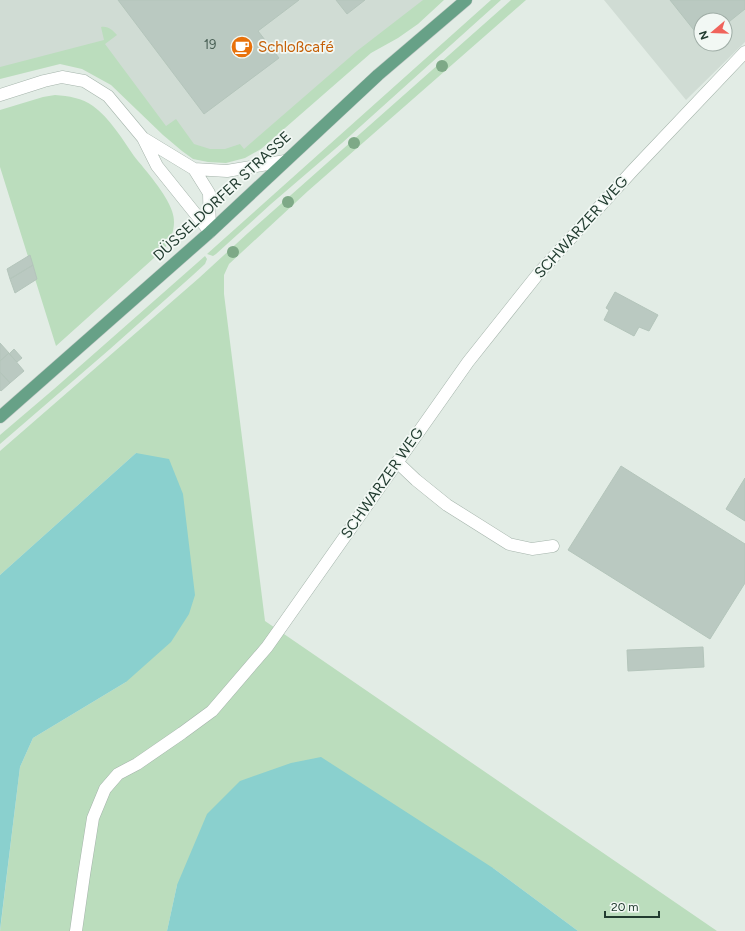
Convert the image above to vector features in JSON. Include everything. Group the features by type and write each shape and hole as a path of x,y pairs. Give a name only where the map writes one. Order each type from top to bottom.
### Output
{"main road":[{"name":"DÜSSELDORFER STRASSE","path":"0,417 210,232 378,75 466,0"}],"street":[{"name":"SCHWARZER WEG","path":"76,931 93,818 105,789 118,774 137,764 212,711 267,647 468,362 538,274 634,169 745,52"},
{"path":"0,95 62,77 84,81 108,96 143,138 157,166 210,232"},
{"path":"143,138 194,169 209,193 210,232"},
{"path":"194,169 227,171 285,161"},
{"path":"397,462 416,480 447,505 509,544 532,549 553,546"}],"shaded area":[{"path":"0,0 434,0 237,155 183,146 91,53 0,75"},
{"path":"604,0 745,0 745,42 686,100"}],"green space":[{"path":"423,0 444,0 418,24 398,38 371,53 261,149 245,158 226,163 193,159 163,135 111,85 82,69 60,64 0,79 0,67 104,40 101,27 106,27 117,35 105,44 166,126 176,119 194,144 210,149 225,149 240,144 244,149 357,51"},
{"path":"491,0 501,0 216,254 213,256 207,254"},
{"path":"511,0 526,0 308,191 229,264 224,275 224,294 265,621 717,931 578,931 493,868 177,885 167,931 0,931 20,767 33,738 126,682 136,453 0,575 0,451 199,278"},
{"path":"55,95 80,99 93,106 105,116 161,190 172,211 174,221 173,231 164,249 56,346 0,167 0,110 43,97"},
{"path":"205,256 207,259 205,264 0,444 0,435"}],"water":[{"path":"136,453 169,459 183,494 195,595 189,614 171,642 126,682 33,738 20,767 0,930 0,575"},
{"path":"321,757 493,868 578,931 167,931 177,885 207,814 240,781 291,763"}],"building":[{"path":"118,0 299,0 258,31 279,58 204,114"},
{"path":"336,0 365,0 347,14"},
{"path":"670,0 745,0 745,9 733,19 733,12 693,12 693,29"},
{"path":"30,255 33,265 10,279 7,269"},
{"path":"33,265 37,279 15,293 10,279"},
{"path":"615,292 658,315 649,331 639,327 634,336 604,320 609,310 606,308"},
{"path":"0,343 9,353 0,361"},
{"path":"14,349 22,358 17,362 9,354"},
{"path":"9,353 24,371 10,383 0,372 0,361"},
{"path":"0,372 10,383 1,391 0,390"},
{"path":"621,466 745,544 745,583 710,639 568,550"},
{"path":"745,478 745,521 726,509"},
{"path":"703,647 704,667 628,671 627,650"}],"place":[{"name":"Schloßcafé","path":"242,47"}]}
